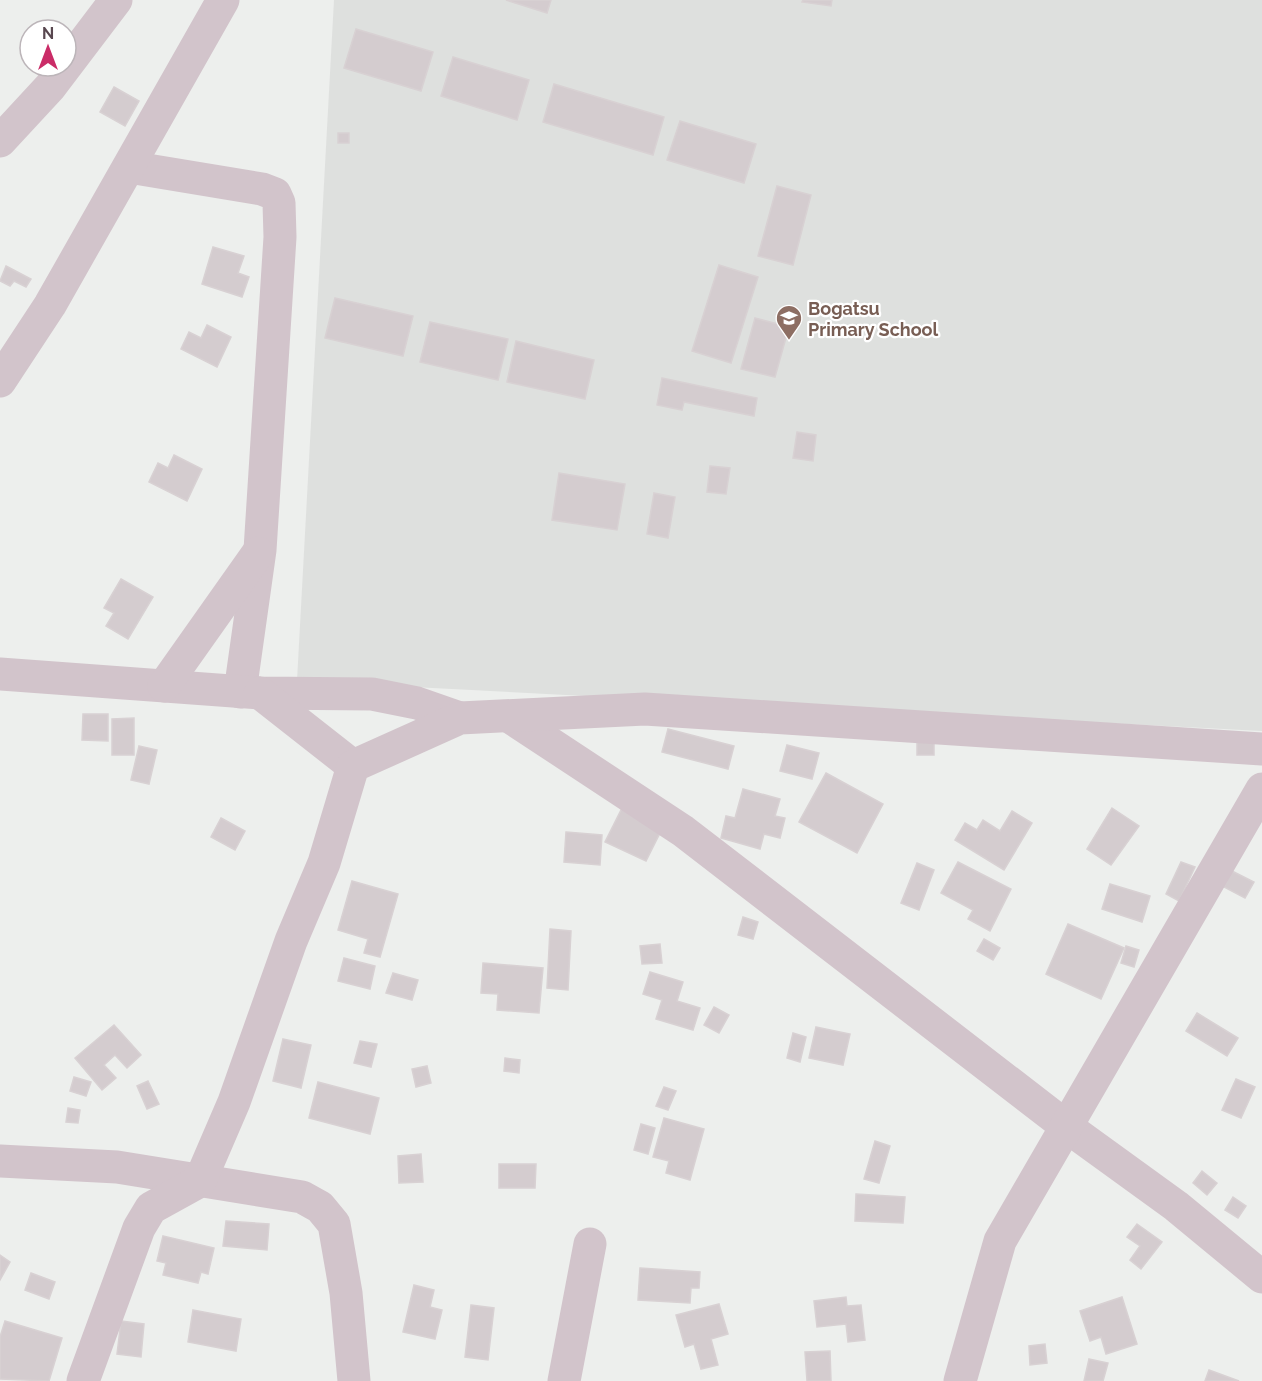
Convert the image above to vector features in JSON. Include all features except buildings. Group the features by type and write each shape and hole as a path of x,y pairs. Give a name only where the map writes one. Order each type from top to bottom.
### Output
{"street":[{"path":"0,141 50,87 116,0"},
{"path":"0,381 50,305 223,0"},
{"path":"129,167 262,189 275,194 279,203 280,237 250,692"},
{"path":"164,686 260,550"},
{"path":"0,674 250,692 372,694 417,702 460,718 645,709 1262,749"},
{"path":"250,692 353,766"},
{"path":"510,717 683,831 1067,1127 1176,1206 1262,1277"},
{"path":"83,1381 139,1228 151,1208 200,1181 234,1101 291,941 324,863 353,766 460,718"},
{"path":"960,1381 999,1241 1262,789"},
{"path":"0,1161 117,1167 302,1197 320,1207 334,1224 346,1293 354,1381"},
{"path":"564,1381 590,1244"}],"shaded area":[{"name":"Bogatsu Primary School","path":"334,0 1262,0 1262,731 297,681"}],"place":[{"name":"Bogatsu Primary School","path":"789,341"}]}
